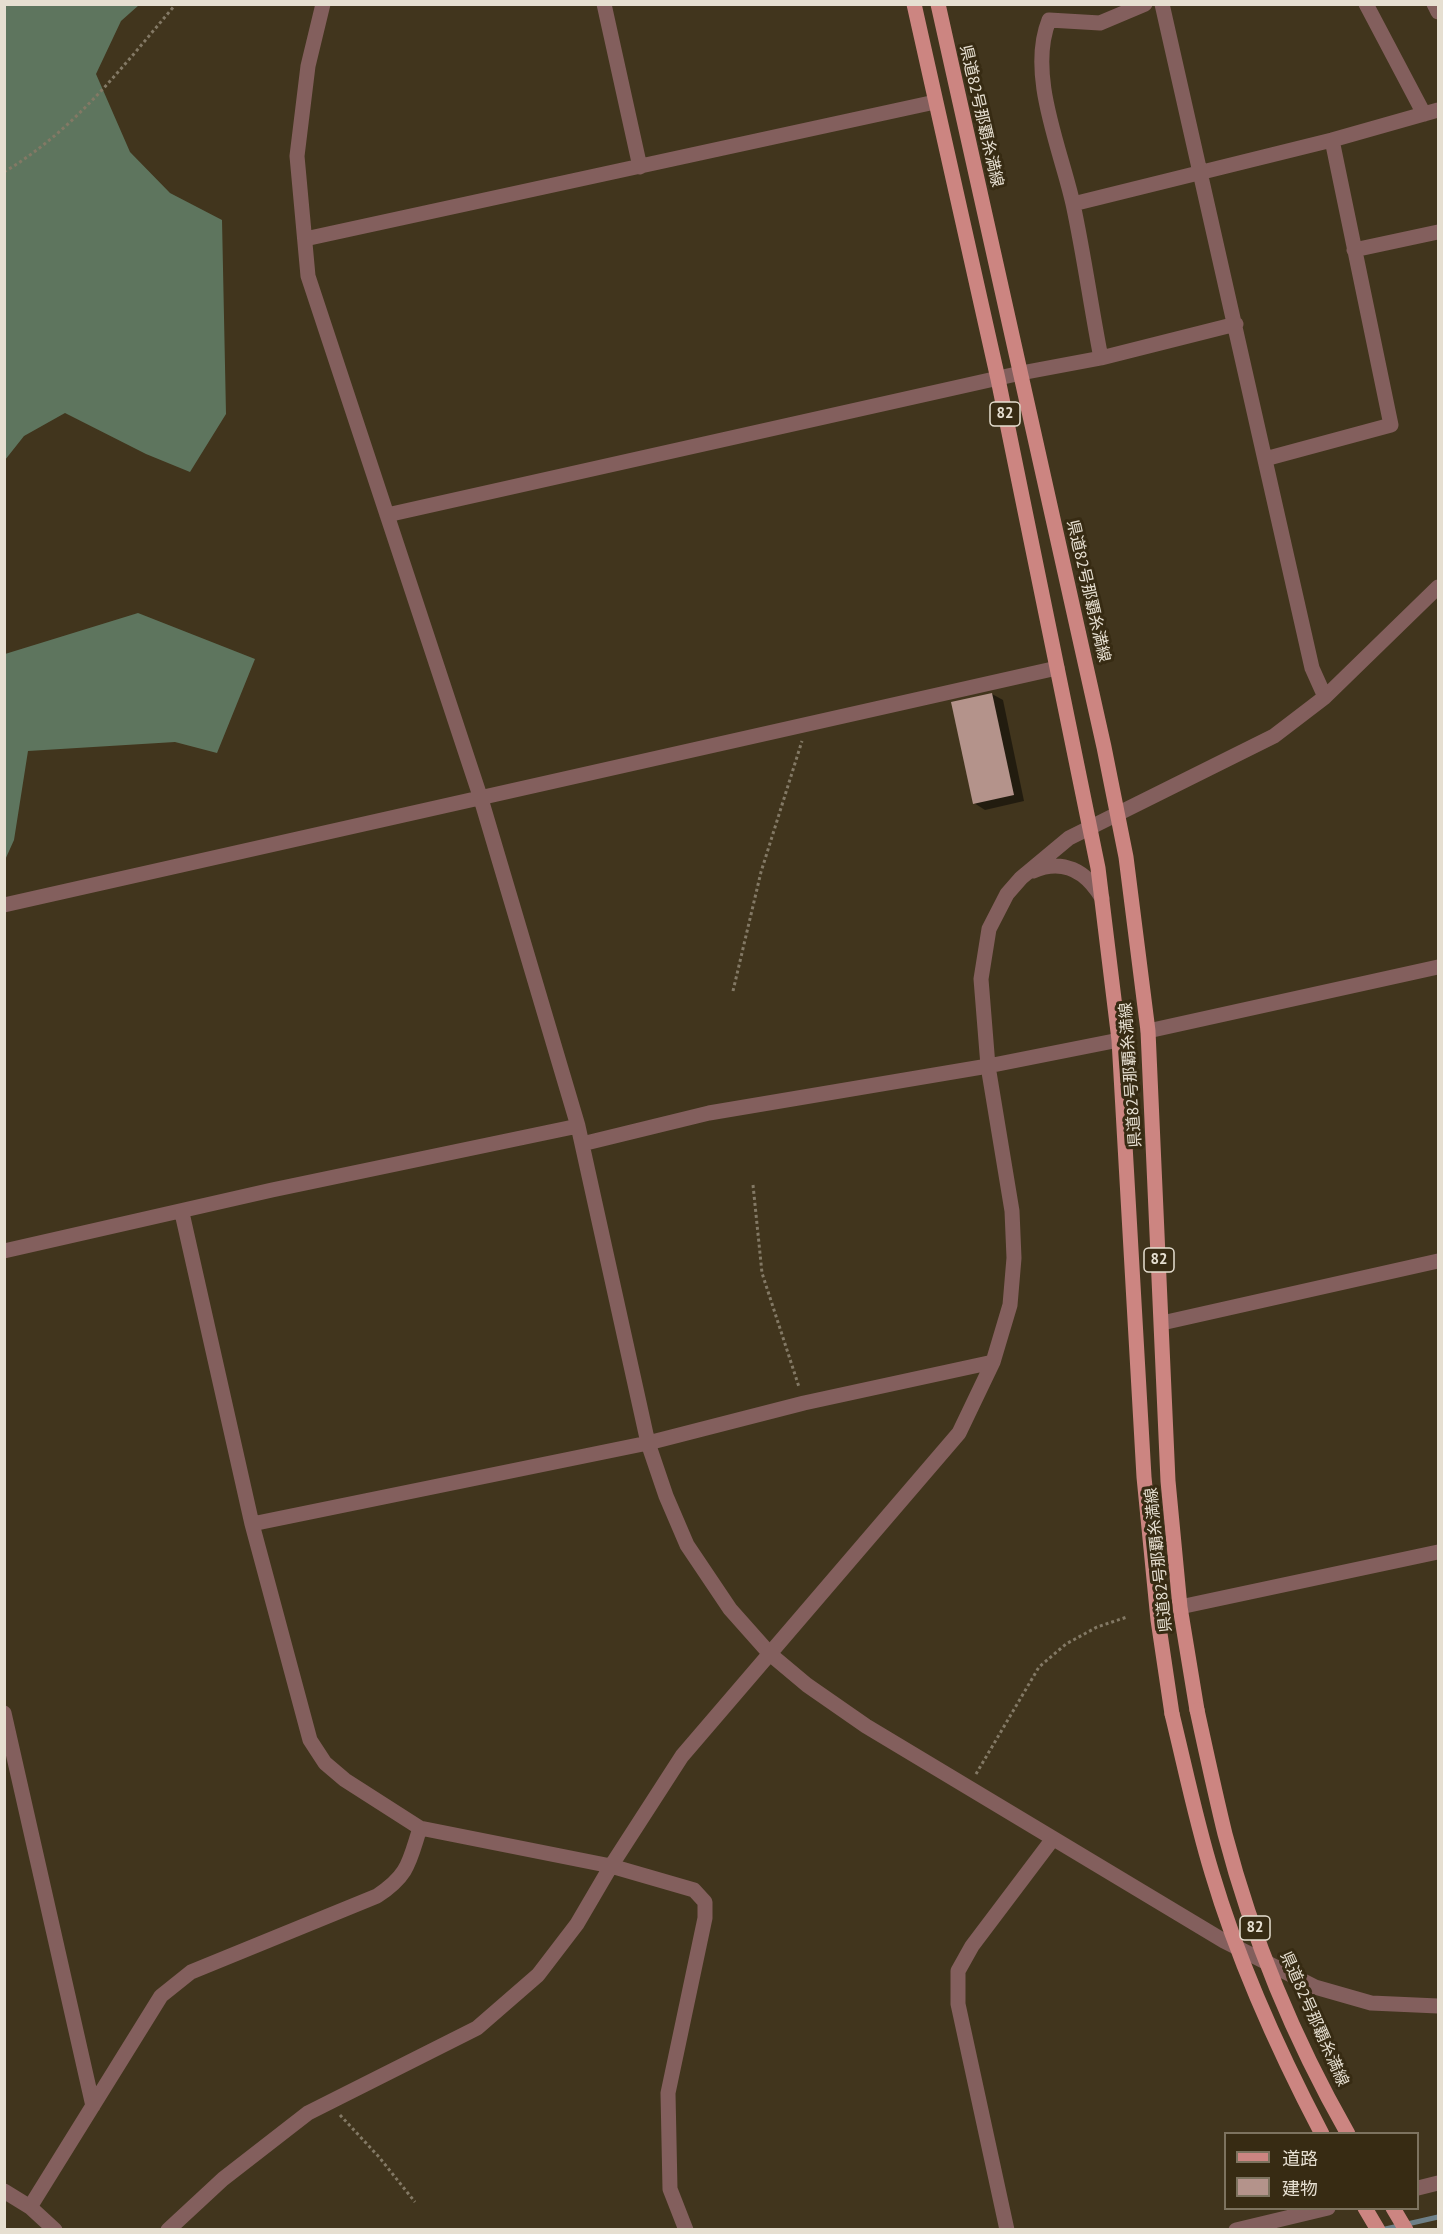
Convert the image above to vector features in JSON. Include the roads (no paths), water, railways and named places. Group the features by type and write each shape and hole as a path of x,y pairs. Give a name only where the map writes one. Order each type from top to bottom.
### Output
{"main road":[{"name":"県道82号那覇糸満線","path":"914,4 998,379 1091,825 1119,1040 1144,1476 1158,1620 1172,1714 1212,1875 1242,1961 1273,2035 1322,2132"},
{"name":"県道82号那覇糸満線","path":"938,4 1126,857 1148,1031 1168,1481 1180,1607 1197,1710 1226,1835 1253,1923 1291,2016 1348,2132"},
{"path":"1366,2210 1378,2229"},
{"path":"1394,2210 1406,2229"}],"street":[{"path":"323,4 308,66 297,156 308,276 481,799 578,1126 648,1443 666,1496 687,1545 730,1609 770,1653 807,1685 866,1726 1052,1840 1224,1941 1315,1987 1371,2002 1438,2006"},
{"path":"604,4 640,167"},
{"path":"1101,358 1073,204 1042,80 1041,39 1049,20 1100,23 1145,4"},
{"path":"1162,4 1198,173 1236,324 1312,668 1325,698"},
{"path":"1073,204 1332,140 1431,112 1366,4"},
{"path":"1434,4 1438,12"},
{"path":"305,239 935,102"},
{"path":"1265,459 1390,425 1332,140"},
{"path":"1354,250 1438,232"},
{"path":"387,515 1021,373 1101,358 1236,324"},
{"path":"168,2229 223,2179 308,2113 477,2028 538,1975 577,1924 611,1866 682,1756 959,1433 993,1362 1010,1305 1014,1258 1012,1211 988,1066 982,1008 984,951 994,920 1007,894 1057,845 1091,825 1219,766 1274,736 1325,698 1438,587"},
{"path":"4,906 1057,668"},
{"path":"1021,878 1045,866 1072,868 1087,878 1102,898"},
{"path":"1148,1031 1438,966"},
{"path":"582,1144 709,1113 988,1066 1119,1040"},
{"path":"4,1251 182,1213 272,1190 578,1126"},
{"path":"182,1213 252,1524 310,1740 325,1762 345,1780 420,1828 611,1866 694,1890 705,1902 705,1918 668,2093 670,2189 686,2229"},
{"path":"1162,1323 1438,1261"},
{"path":"252,1524 648,1443 804,1403 993,1362"},
{"path":"1180,1607 1438,1552"},
{"path":"4,1713 93,2106"},
{"path":"30,2207 161,1996 191,1972 377,1896 397,1883 406,1870 420,1828"},
{"path":"1007,2229 958,2004 958,1971 972,1946 1052,1840"},
{"path":"1419,2188 1438,2183"},
{"path":"4,2191 30,2207 55,2229"},
{"path":"1236,2229 1319,2210"}],"waterway":[{"path":"1381,2230 1438,2217"}]}
